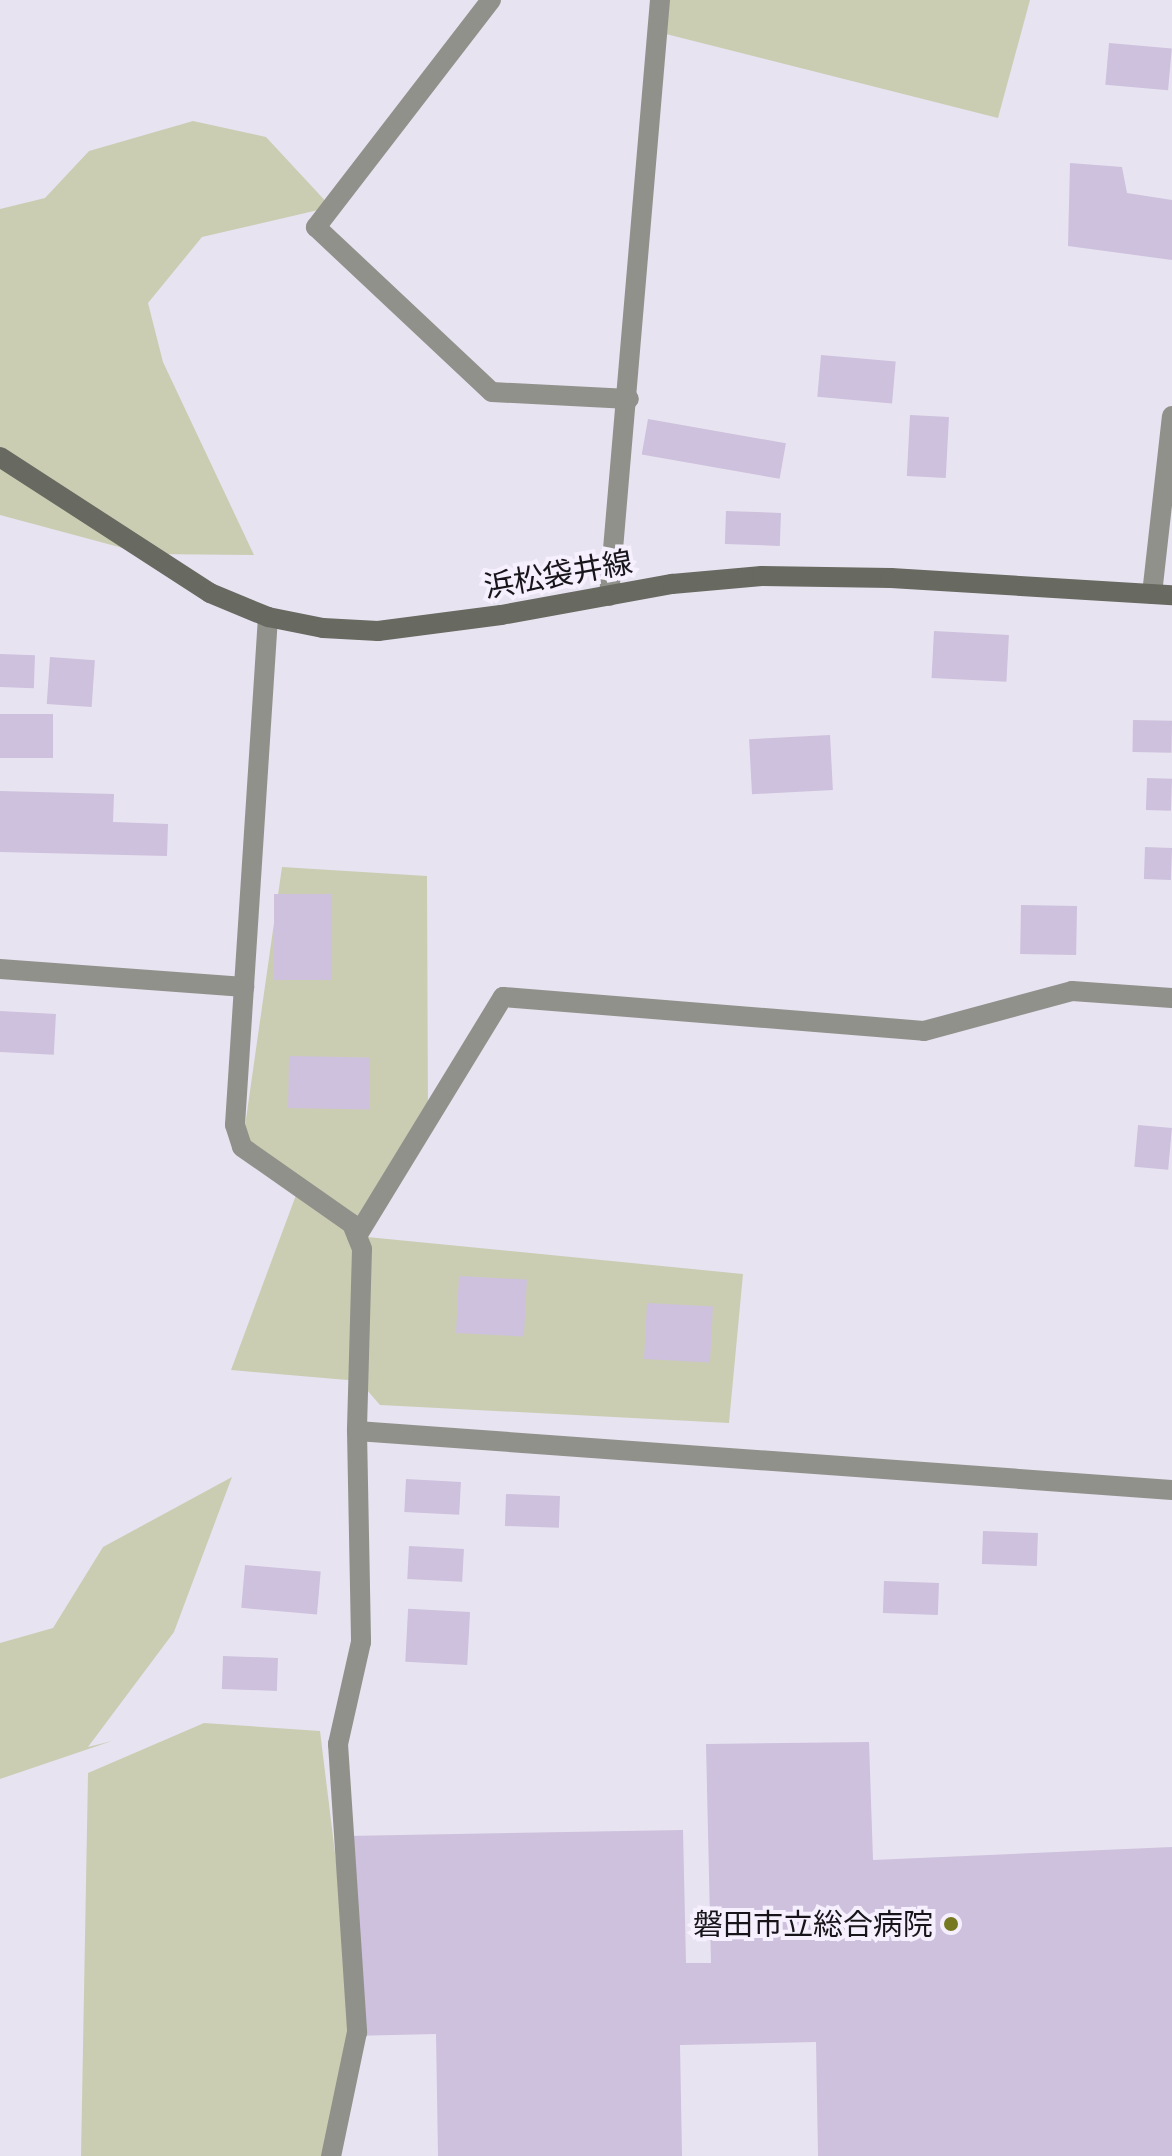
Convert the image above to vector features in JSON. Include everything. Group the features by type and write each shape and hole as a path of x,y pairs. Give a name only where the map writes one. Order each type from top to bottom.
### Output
{"main road":[{"name":"浜松袋井線","path":"0,457 210,593 268,617 378,631 762,576 891,578 1162,594"}],"street":[{"path":"491,0 316,227 492,392 629,399"},
{"path":"609,596 629,399 660,0"},
{"path":"1162,594 1172,416"},
{"path":"268,617 235,1125 242,1147 352,1224 362,1249 357,1431 361,1642 338,1744 357,2032 331,2156"},
{"path":"0,969 244,987"},
{"path":"357,1236 503,997 924,1031 1072,991 1172,998"},
{"path":"357,1431 1172,1490"}],"green space":[{"path":"660,0 1030,0 998,118 658,32"},
{"path":"193,121 266,137 331,207 202,237 148,303 163,362 254,555 145,554 0,515 0,209 45,198 89,151"},
{"path":"282,867 427,876 428,1120 357,1236 743,1274 729,1423 380,1405 359,1381 231,1370 299,1187 242,1147"},
{"path":"232,1477 174,1632 88,1747 112,1741 0,1779 0,1643 53,1628 103,1547"},
{"path":"204,1723 320,1731 357,2032 328,2156 81,2156 88,1773"}],"building":[{"path":"1109,43 1172,48 1168,90 1105,85"},
{"path":"1070,163 1122,167 1127,193 1172,200 1172,260 1068,246"},
{"path":"821,355 896,362 892,403 817,397"},
{"path":"910,415 949,417 946,478 907,476"},
{"path":"648,419 786,443 780,479 642,454"},
{"path":"726,511 781,513 780,546 725,544"},
{"path":"934,631 1009,635 1006,682 932,678"},
{"path":"0,654 35,655 34,688 0,687"},
{"path":"50,657 95,660 92,707 47,704"},
{"path":"0,714 53,714 53,758 0,758"},
{"path":"1133,720 1172,721 1171,753 1132,752"},
{"path":"830,735 833,790 752,794 749,739"},
{"path":"1147,778 1172,779 1171,811 1146,810"},
{"path":"0,791 114,794 113,822 168,824 167,856 0,852"},
{"path":"1145,847 1172,848 1171,880 1144,879"},
{"path":"274,894 332,894 332,980 274,980"},
{"path":"1021,905 1077,906 1076,955 1020,954"},
{"path":"0,1011 56,1014 54,1055 0,1052"},
{"path":"289,1056 370,1057 369,1109 288,1108"},
{"path":"1138,1125 1172,1128 1168,1170 1134,1167"},
{"path":"459,1276 527,1280 524,1336 456,1333"},
{"path":"647,1303 713,1306 710,1362 644,1359"},
{"path":"406,1479 461,1482 459,1515 404,1512"},
{"path":"506,1494 560,1496 559,1528 505,1526"},
{"path":"983,1531 1038,1533 1037,1566 982,1564"},
{"path":"409,1546 464,1549 462,1582 407,1579"},
{"path":"245,1565 321,1572 317,1614 241,1608"},
{"path":"884,1581 939,1583 938,1615 883,1613"},
{"path":"408,1609 470,1612 467,1665 405,1662"},
{"path":"223,1656 278,1658 277,1691 222,1689"},
{"path":"869,1742 873,1860 1172,1847 1172,2156 818,2156 816,2042 680,2045 682,2156 438,2156 436,2034 350,2036 346,1836 683,1830 686,1963 711,1963 706,1744"}],"place":[{"name":"磐田市立総合病院","path":"951,1924"}]}
